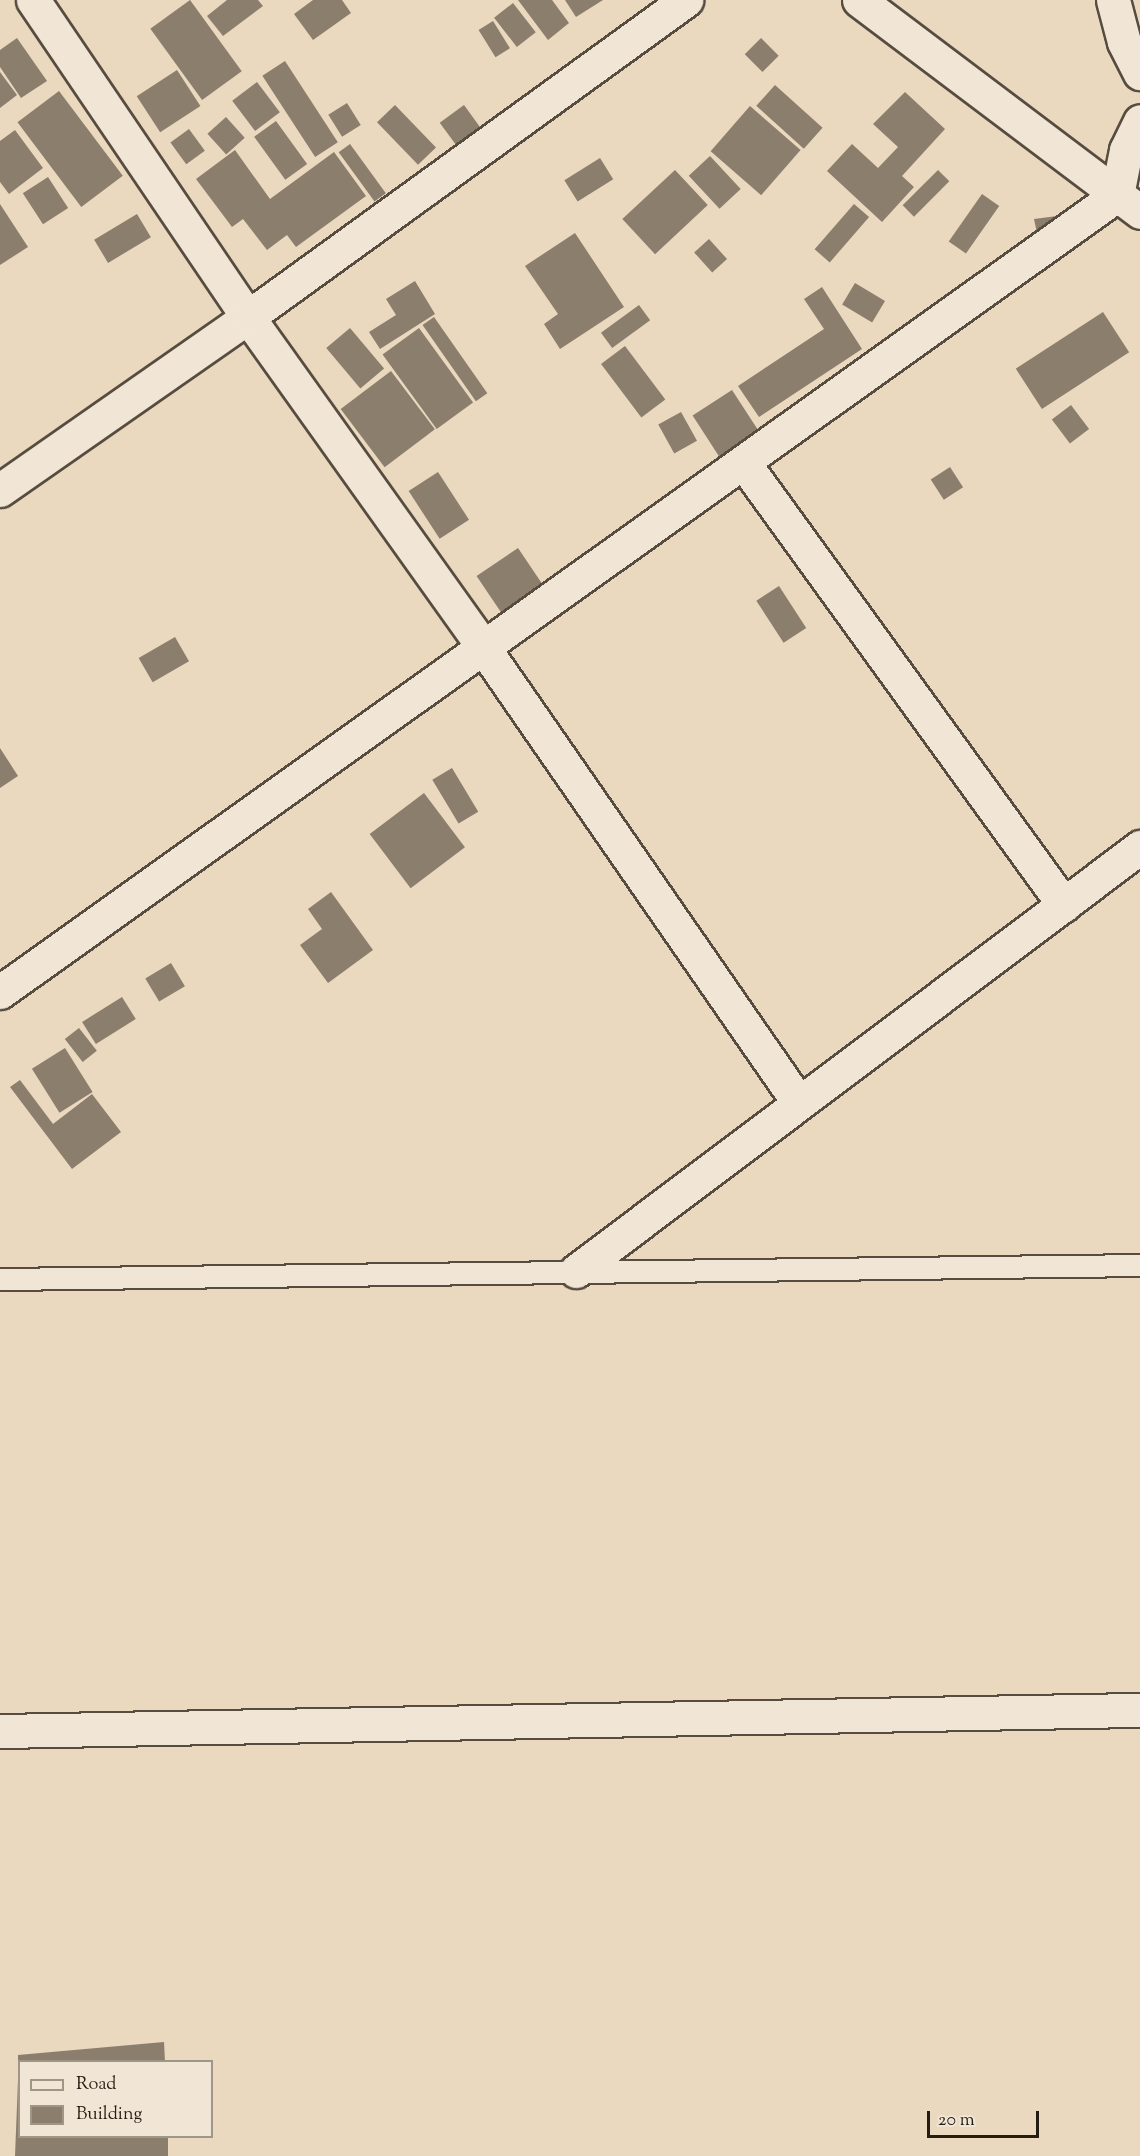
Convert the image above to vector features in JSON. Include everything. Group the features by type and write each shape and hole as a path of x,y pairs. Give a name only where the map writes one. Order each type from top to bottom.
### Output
{"street":[{"path":"33,0 248,317 483,647 799,1103"},
{"path":"0,490 248,317 686,0"},
{"path":"859,0 1128,203"},
{"path":"1113,0 1125,42 1140,73"},
{"path":"1128,203 1126,150 1140,121"},
{"path":"5,978 483,647 742,462 1128,203"},
{"path":"742,462 1064,904"},
{"path":"576,1271 1140,848"},
{"path":"0,1731 1140,1710"}],"lane":[{"path":"0,1279 1140,1265"}],"building":[{"path":"190,0 242,71 202,100 150,29"},
{"path":"227,0 258,0 263,6 223,36 207,16"},
{"path":"313,0 342,0 351,13 313,40 294,14"},
{"path":"518,0 552,0 569,23 548,40"},
{"path":"565,0 603,0 576,17"},
{"path":"513,3 536,32 517,47 494,18"},
{"path":"493,21 510,48 496,57 479,30"},
{"path":"17,38 47,81 21,98 0,67 0,50"},
{"path":"761,38 779,56 762,72 745,54"},
{"path":"285,61 338,142 315,157 262,76"},
{"path":"177,70 200,106 160,132 137,96"},
{"path":"0,72 17,95 0,108"},
{"path":"257,82 280,112 255,131 232,101"},
{"path":"775,85 823,128 804,149 756,106"},
{"path":"59,91 123,176 81,207 17,122"},
{"path":"905,92 945,129 902,176 914,187 882,222 827,171 852,144 878,168 898,147 873,124"},
{"path":"347,103 361,125 342,137 328,115"},
{"path":"395,105 436,147 418,165 377,122"},
{"path":"464,105 481,128 457,146 440,123"},
{"path":"750,106 801,150 761,195 711,151"},
{"path":"226,117 245,138 226,155 207,134"},
{"path":"276,121 307,164 285,180 254,137"},
{"path":"189,129 205,151 186,164 170,143"},
{"path":"15,130 43,168 9,194 0,182 0,141"},
{"path":"350,144 386,193 375,202 339,152"},
{"path":"235,150 270,199 334,152 366,196 296,247 287,235 267,250 243,219 232,227 196,179"},
{"path":"710,156 741,189 719,209 689,176"},
{"path":"600,158 613,179 578,201 564,180"},
{"path":"675,170 708,205 655,254 622,219"},
{"path":"938,170 949,181 914,217 903,205"},
{"path":"48,177 68,208 43,224 23,193"},
{"path":"982,194 999,206 966,254 949,242"},
{"path":"0,204 28,247 0,265"},
{"path":"854,204 869,217 830,262 815,249"},
{"path":"137,214 151,237 108,263 94,240"},
{"path":"1065,215 1038,238 1034,219"},
{"path":"575,233 624,307 560,349 544,324 558,314 525,266"},
{"path":"709,239 727,259 712,272 694,252"},
{"path":"415,281 435,314 380,349 369,332 396,315 386,299"},
{"path":"855,283 885,301 872,322 842,304"},
{"path":"822,287 862,349 759,417 738,386 824,329 804,299"},
{"path":"639,305 650,320 612,348 601,333"},
{"path":"1103,312 1129,352 1042,409 1016,369"},
{"path":"434,317 487,393 476,401 423,325"},
{"path":"350,328 384,369 360,389 326,348"},
{"path":"419,328 473,402 437,429 383,354"},
{"path":"625,346 665,400 641,418 601,364"},
{"path":"391,371 435,429 385,467 341,409"},
{"path":"732,390 759,431 719,457 693,416"},
{"path":"1071,405 1089,429 1070,443 1052,419"},
{"path":"681,412 697,441 674,453 658,425"},
{"path":"950,467 963,487 944,500 931,480"},
{"path":"438,472 469,520 440,539 409,491"},
{"path":"518,548 550,595 508,623 477,576"},
{"path":"779,586 806,628 784,643 756,601"},
{"path":"175,637 189,661 153,682 139,658"},
{"path":"0,748 18,776 0,788"},
{"path":"452,768 478,812 459,824 432,780"},
{"path":"424,793 465,847 411,888 370,834"},
{"path":"331,892 373,950 328,983 300,945 322,929 308,909"},
{"path":"171,963 185,986 159,1002 145,978"},
{"path":"122,997 136,1019 96,1044 82,1022"},
{"path":"79,1028 97,1051 83,1062 65,1039"},
{"path":"65,1048 93,1092 59,1113 32,1069"},
{"path":"20,1080 53,1124 92,1094 121,1132 72,1169 10,1087"},
{"path":"164,2042 165,2060 18,2060 18,2055"},
{"path":"18,2080 18,2138 168,2138 168,2156 15,2156"}]}
